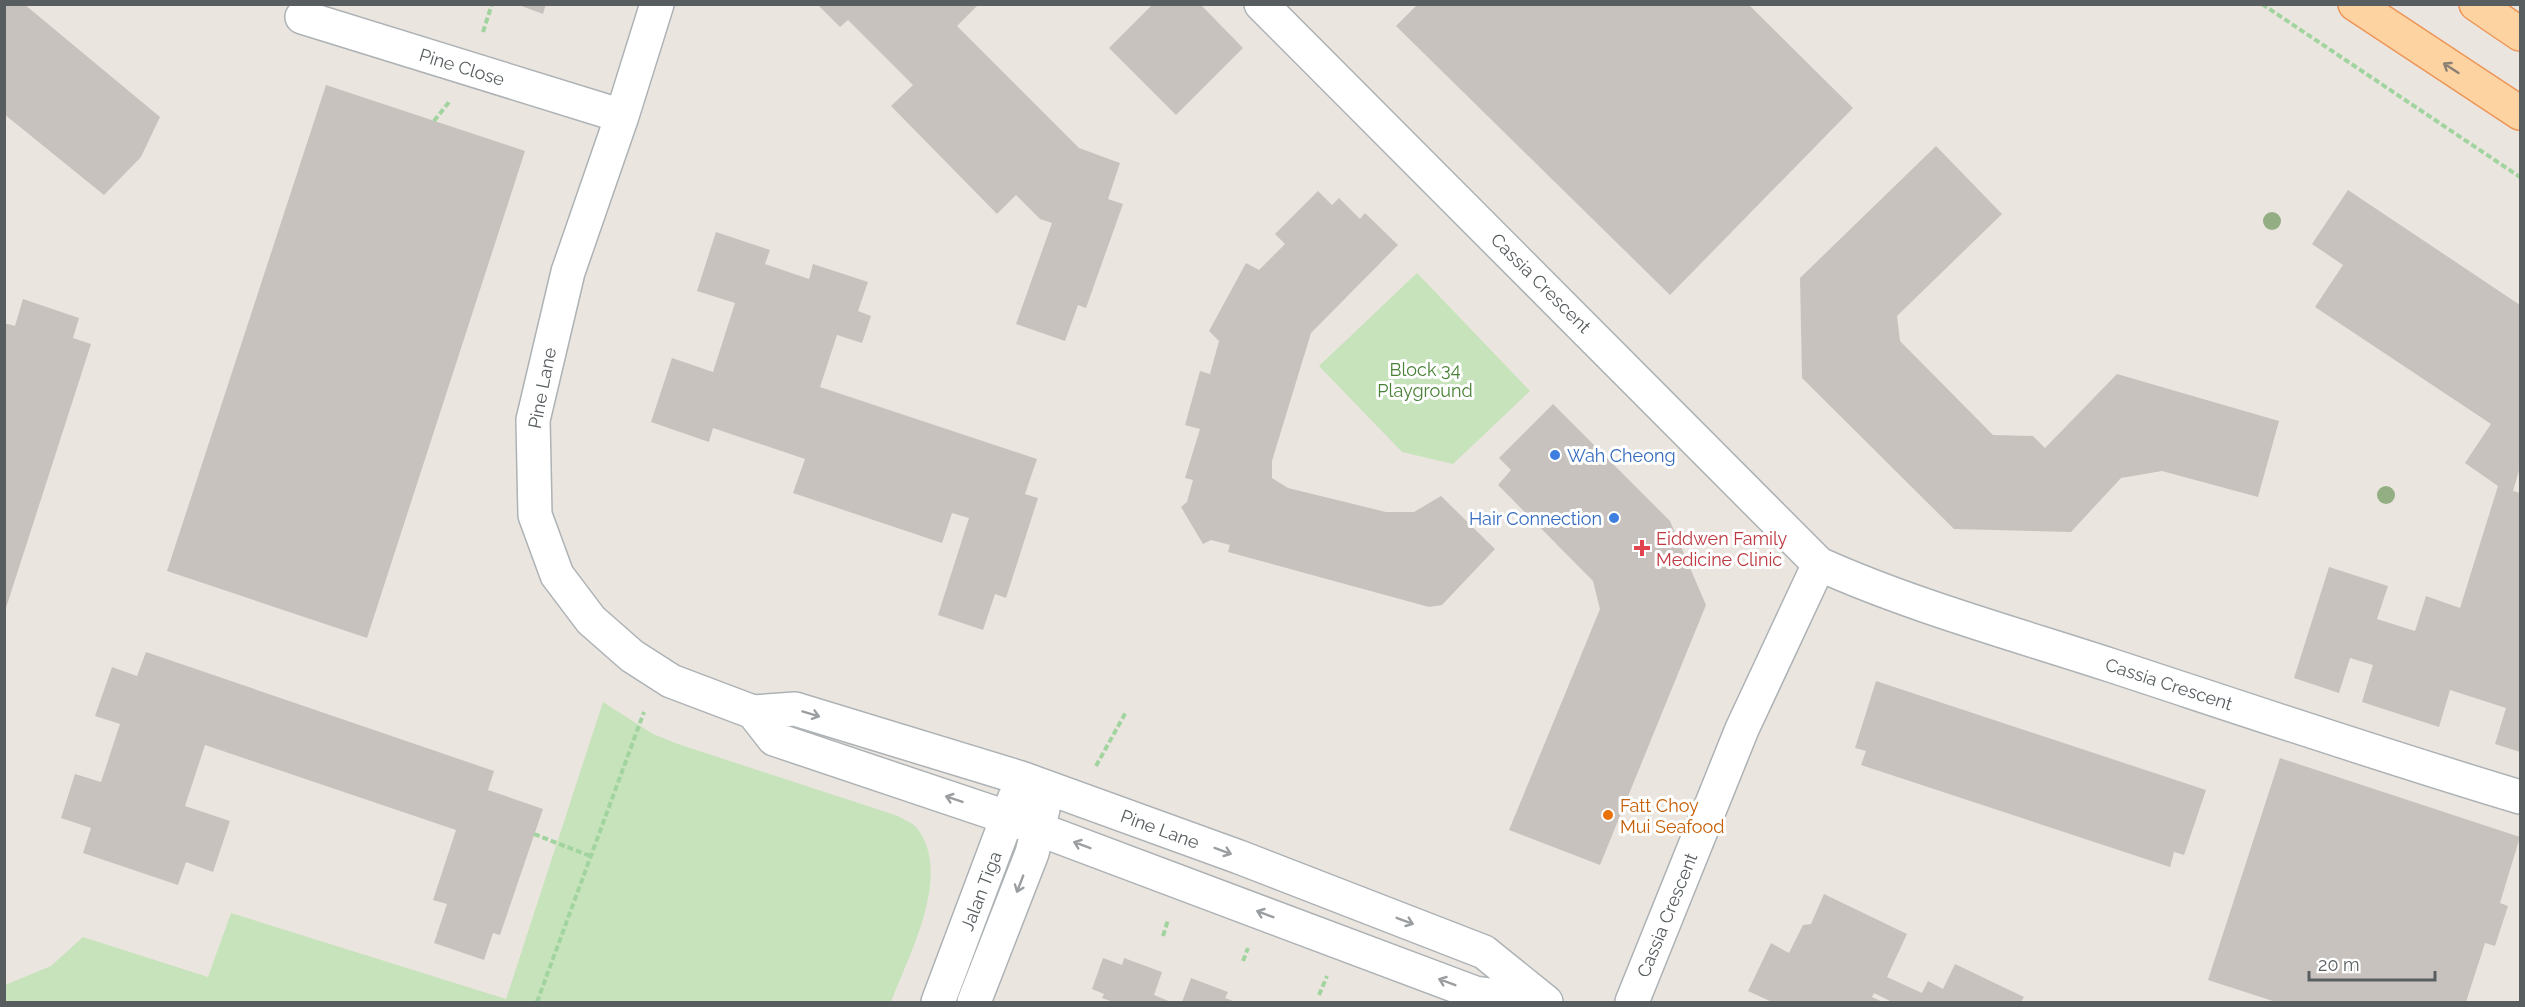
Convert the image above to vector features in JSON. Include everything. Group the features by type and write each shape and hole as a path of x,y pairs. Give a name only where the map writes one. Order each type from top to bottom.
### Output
{"main road":[{"path":"2355,4 2520,113"},
{"path":"2476,4 2520,34"}],"street":[{"name":"Pine Lane","path":"657,4 622,116 568,272 532,420 535,515 557,575 591,620 632,656 671,681 753,712 795,709 1035,783 1239,857 1484,952 1546,1002"},
{"name":"Cassia Crescent","path":"1261,4 1819,564 1848,577 2021,636 2403,762 2520,797"},
{"name":"Pine Close","path":"302,17 622,116"},
{"name":"Cassia Crescent","path":"1632,1002 1742,729 1819,564"},
{"name":"Pine Lane","path":"753,712 774,739 1023,823 1475,993 1546,1002"},
{"name":"Jalan Tiga","path":"938,1002 1023,823 1035,783"},
{"name":"Jalan Tiga","path":"974,1002 1032,853 1023,823"}],"path":[{"path":"2262,4 2520,177"},
{"path":"537,1002 644,712"},
{"path":"1094,771 1126,712"},
{"path":"534,834 590,856"},
{"path":"1163,936 1171,913"}],"green space":[{"name":"Block 34 Playground","path":"1417,273 1530,391 1453,464 1402,452 1319,366"},
{"path":"603,702 653,734 898,816 917,828 927,847 931,868 929,891 917,938 891,1002 5,1001 5,985 51,966 83,937 208,977 231,913 506,999"}],"building":[{"path":"4,4 24,4 160,117 141,157 104,195 4,114"},
{"path":"516,4 546,4 543,14"},
{"path":"817,4 979,4 957,26 1079,148 1120,163 1108,199 1123,204 1086,308 1078,305 1065,341 1016,324 1052,223 1040,219 1016,195 997,214 891,106 913,85 848,20 840,27"},
{"path":"1153,4 1200,4 1243,48 1176,115 1109,48"},
{"path":"1418,4 1748,4 1853,108 1670,295 1396,26"},
{"path":"326,85 525,151 367,638 167,571"},
{"path":"1936,146 2002,214 1897,316 1900,341 1993,435 2033,436 2045,448 2117,374 2279,421 2258,497 2162,471 2121,478 2071,532 1954,529 1802,378 1800,278"},
{"path":"2348,190 2520,305 2520,467 2513,491 2520,493 2520,752 2495,744 2506,708 2450,690 2439,727 2362,702 2373,665 2350,658 2339,693 2294,678 2329,567 2388,586 2377,619 2415,631 2426,596 2460,608 2498,486 2465,463 2491,424 2315,307 2343,265 2312,244"},
{"path":"1318,191 1332,205 1339,198 1360,219 1365,213 1398,245 1311,333 1272,461 1272,478 1288,488 1386,512 1414,512 1441,496 1495,549 1442,605 1429,607 1228,552 1230,545 1211,540 1203,544 1181,507 1187,502 1193,480 1185,478 1200,429 1185,425 1200,371 1210,374 1219,341 1209,331 1246,263 1259,270 1285,244 1275,234"},
{"path":"716,232 770,250 765,264 809,279 813,264 868,282 858,311 871,316 862,343 837,335 820,387 1037,459 1025,494 1038,498 1006,598 995,594 983,630 938,615 969,518 952,513 942,543 793,493 805,459 713,428 709,442 651,422 672,358 713,372 735,303 697,291"},
{"path":"23,299 79,318 73,338 91,344 5,611 4,323 15,326"},
{"path":"1553,404 1670,521 1706,605 1600,865 1509,830 1600,609 1593,581 1498,485 1511,470 1499,458"},
{"path":"146,652 494,771 488,790 543,809 500,935 493,933 484,960 434,943 447,904 433,900 456,830 205,745 185,806 230,821 213,872 186,862 178,885 83,853 91,828 61,818 75,774 101,782 120,724 95,716 112,667 137,676"},
{"path":"1876,681 2206,790 2184,855 2174,852 2170,867 1861,765 1866,751 1855,748"},
{"path":"2280,758 2520,837 2500,903 2508,906 2495,946 2485,943 2466,1002 2276,1002 2208,980"},
{"path":"1824,894 1907,934 1887,977 1922,993 1928,981 1943,989 1955,964 2024,997 2021,1002 1892,1002 1874,993 1872,997 1883,1002 1772,1002 1748,991 1771,943 1789,953 1803,925 1811,924"},
{"path":"1103,958 1122,965 1124,958 1162,972 1154,995 1171,1002 1113,1002 1102,998 1104,994 1092,989"},
{"path":"1191,978 1228,992 1225,998 1236,1002 1182,1002"}],"place":[{"name":"Wah Cheong","path":"1555,455"},
{"name":"Hair Connection","path":"1614,518"},
{"name":"Eiddwen Family Medicine Clinic","path":"1642,548"},
{"name":"Fatt Choy Mui Seafood","path":"1608,815"}]}
